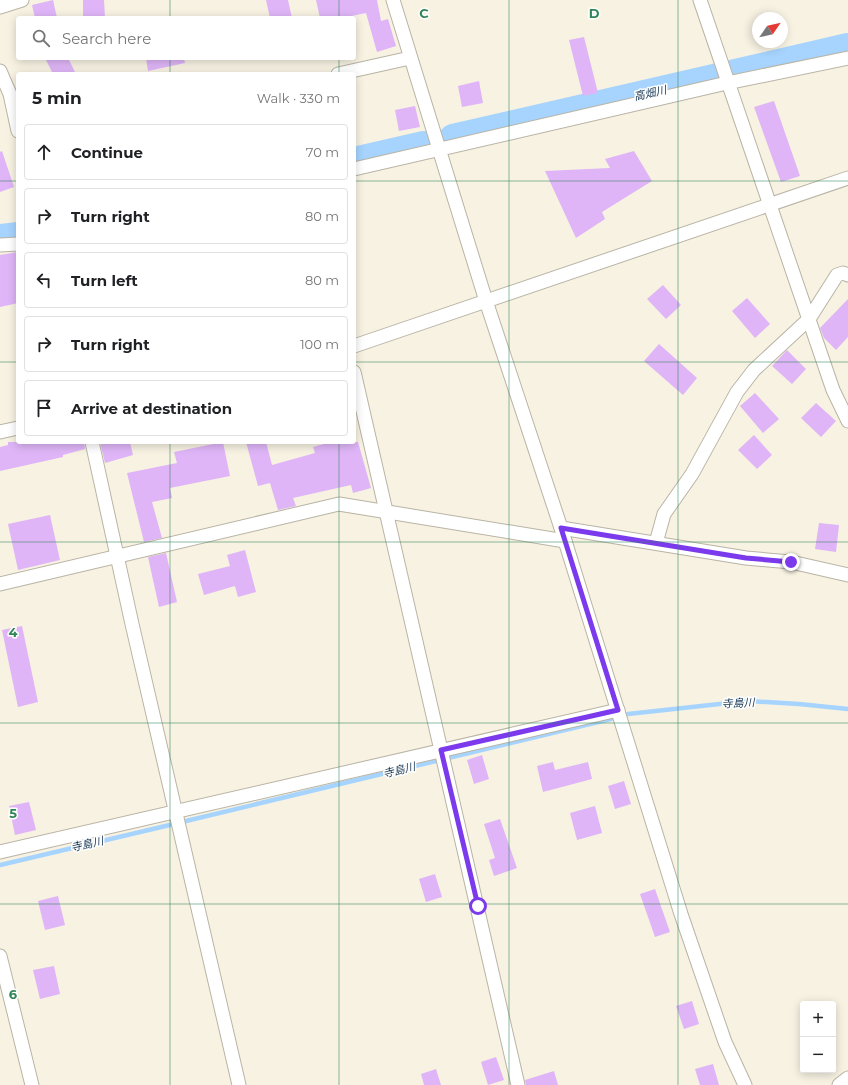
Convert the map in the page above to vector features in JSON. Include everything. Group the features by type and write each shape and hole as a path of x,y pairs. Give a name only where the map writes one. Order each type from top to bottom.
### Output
{"street":[{"path":"0,6 22,0"},
{"path":"393,0 486,301 561,528 681,914 725,1042 745,1085"},
{"path":"700,0 833,390 848,421"},
{"path":"347,72 410,58"},
{"path":"356,169 726,78 848,58"},
{"path":"0,71 10,94 16,122"},
{"path":"0,106 10,94"},
{"path":"356,345 848,178"},
{"path":"0,245 16,244"},
{"path":"656,543 664,514 692,474 737,392 754,370 809,319 837,275 843,273 848,275"},
{"path":"356,381 518,1085"},
{"path":"0,432 16,428"},
{"path":"92,444 240,1085"},
{"path":"0,584 339,504 565,541"},
{"path":"561,528 746,558 791,562 848,575"},
{"path":"0,852 177,811 443,756 618,710"},
{"path":"0,956 32,1085"},
{"path":"839,1085 848,1078"}],"building":[{"path":"53,0 57,16 35,16 32,5"},
{"path":"83,0 104,0 105,16 83,16"},
{"path":"266,0 288,0 292,16 270,16"},
{"path":"316,0 377,0 381,21 388,19 396,46 377,52 366,13 352,16 320,16"},
{"path":"584,37 598,93 583,96 569,40"},
{"path":"46,60 69,60 75,72 52,72"},
{"path":"146,60 184,60 185,63 148,71"},
{"path":"479,81 483,103 462,107 458,86"},
{"path":"774,101 800,176 781,182 754,107"},
{"path":"415,106 420,127 399,131 395,110"},
{"path":"2,151 14,187 0,192 0,152"},
{"path":"634,151 652,181 602,212 605,219 576,238 545,171 610,168 605,159"},
{"path":"16,252 16,303 0,307 0,255"},
{"path":"663,285 681,305 666,319 647,299"},
{"path":"747,298 770,324 755,338 732,311"},
{"path":"848,299 848,337 836,350 824,338 820,328"},
{"path":"659,344 697,378 683,395 644,361"},
{"path":"787,350 806,369 792,384 772,366"},
{"path":"755,393 779,419 763,433 740,406"},
{"path":"816,403 836,421 821,437 801,418"},
{"path":"754,435 772,455 757,469 738,450"},
{"path":"8,442 16,442 16,444 84,444 85,449 63,455 63,457 0,471 0,447 8,445"},
{"path":"356,442 358,442 371,488 353,493 351,485 293,498 296,506 278,510 270,483 258,486 247,444 267,444 272,465 315,453 313,447 324,444 356,444"},
{"path":"100,444 130,444 133,455 105,463"},
{"path":"213,444 223,444 230,476 170,488 172,498 152,502 162,538 144,542 127,473 177,463 174,452"},
{"path":"50,515 60,560 18,570 8,524"},
{"path":"819,523 839,525 836,552 815,549"},
{"path":"245,550 256,592 238,597 235,586 204,595 198,574 230,566 227,555"},
{"path":"166,553 177,602 159,607 148,557"},
{"path":"22,626 38,702 18,707 2,630"},
{"path":"482,755 489,779 474,784 467,760"},
{"path":"553,762 555,770 588,762 592,779 543,792 537,766"},
{"path":"624,781 631,804 615,809 608,786"},
{"path":"29,802 36,830 15,835 9,806"},
{"path":"595,806 602,833 577,840 570,813"},
{"path":"500,819 517,868 494,876 489,860 495,858 484,824"},
{"path":"435,874 442,897 426,902 419,879"},
{"path":"655,889 670,932 655,937 640,894"},
{"path":"58,896 65,925 45,930 38,901"},
{"path":"54,966 60,994 40,999 33,970"},
{"path":"692,1001 699,1024 684,1029 676,1006"},
{"path":"496,1057 504,1080 488,1085 481,1062"},
{"path":"713,1064 719,1085 700,1085 695,1069"},
{"path":"436,1069 441,1085 424,1085 421,1074"},
{"path":"554,1071 558,1085 526,1085 525,1080"}],"waterway":[{"name":"高畑川","path":"453,138 848,47"},
{"name":"高畑川","path":"356,161 424,145"},
{"name":"高畑川","path":"0,238 16,236"},
{"name":"寺島川","path":"628,714 747,701 848,709"},
{"name":"寺島川","path":"186,821 611,719"},
{"name":"寺島川","path":"0,865 174,824"}],"route":[{"path":"478,906 441,750 618,710 561,528 746,558 791,562"}]}
